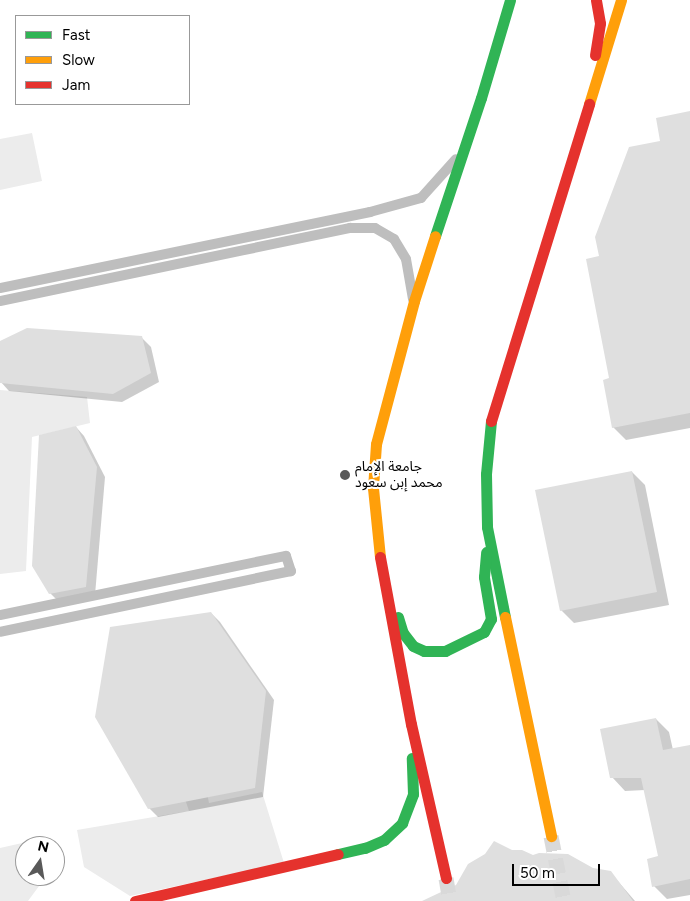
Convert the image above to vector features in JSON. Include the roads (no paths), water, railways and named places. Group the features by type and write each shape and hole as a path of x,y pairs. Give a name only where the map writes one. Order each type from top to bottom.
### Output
{"street":[{"path":"446,878 411,724 379,553 373,488 376,444 414,301 460,155 481,98 510,0"},
{"path":"481,98 504,47 520,0"},
{"path":"594,84 594,61 600,22 596,0"},
{"path":"379,553 403,633 413,646 424,651 445,651 484,632 491,619 484,577 487,527 486,474 492,414 620,0"},
{"path":"0,288 370,212 421,198 460,155"},
{"path":"0,301 350,228 375,228 394,238 406,259 414,301"},
{"path":"487,527 536,772 551,836"},
{"path":"0,615 286,556 291,571 0,632"},
{"path":"135,901 365,848 384,840 402,823 413,794 411,724"}],"tunnel":[{"path":"551,836 564,901"},
{"path":"446,878 450,901"}],"place":[{"name":"جامعة الإمام محمد إبن سعود","path":"345,475"}]}
